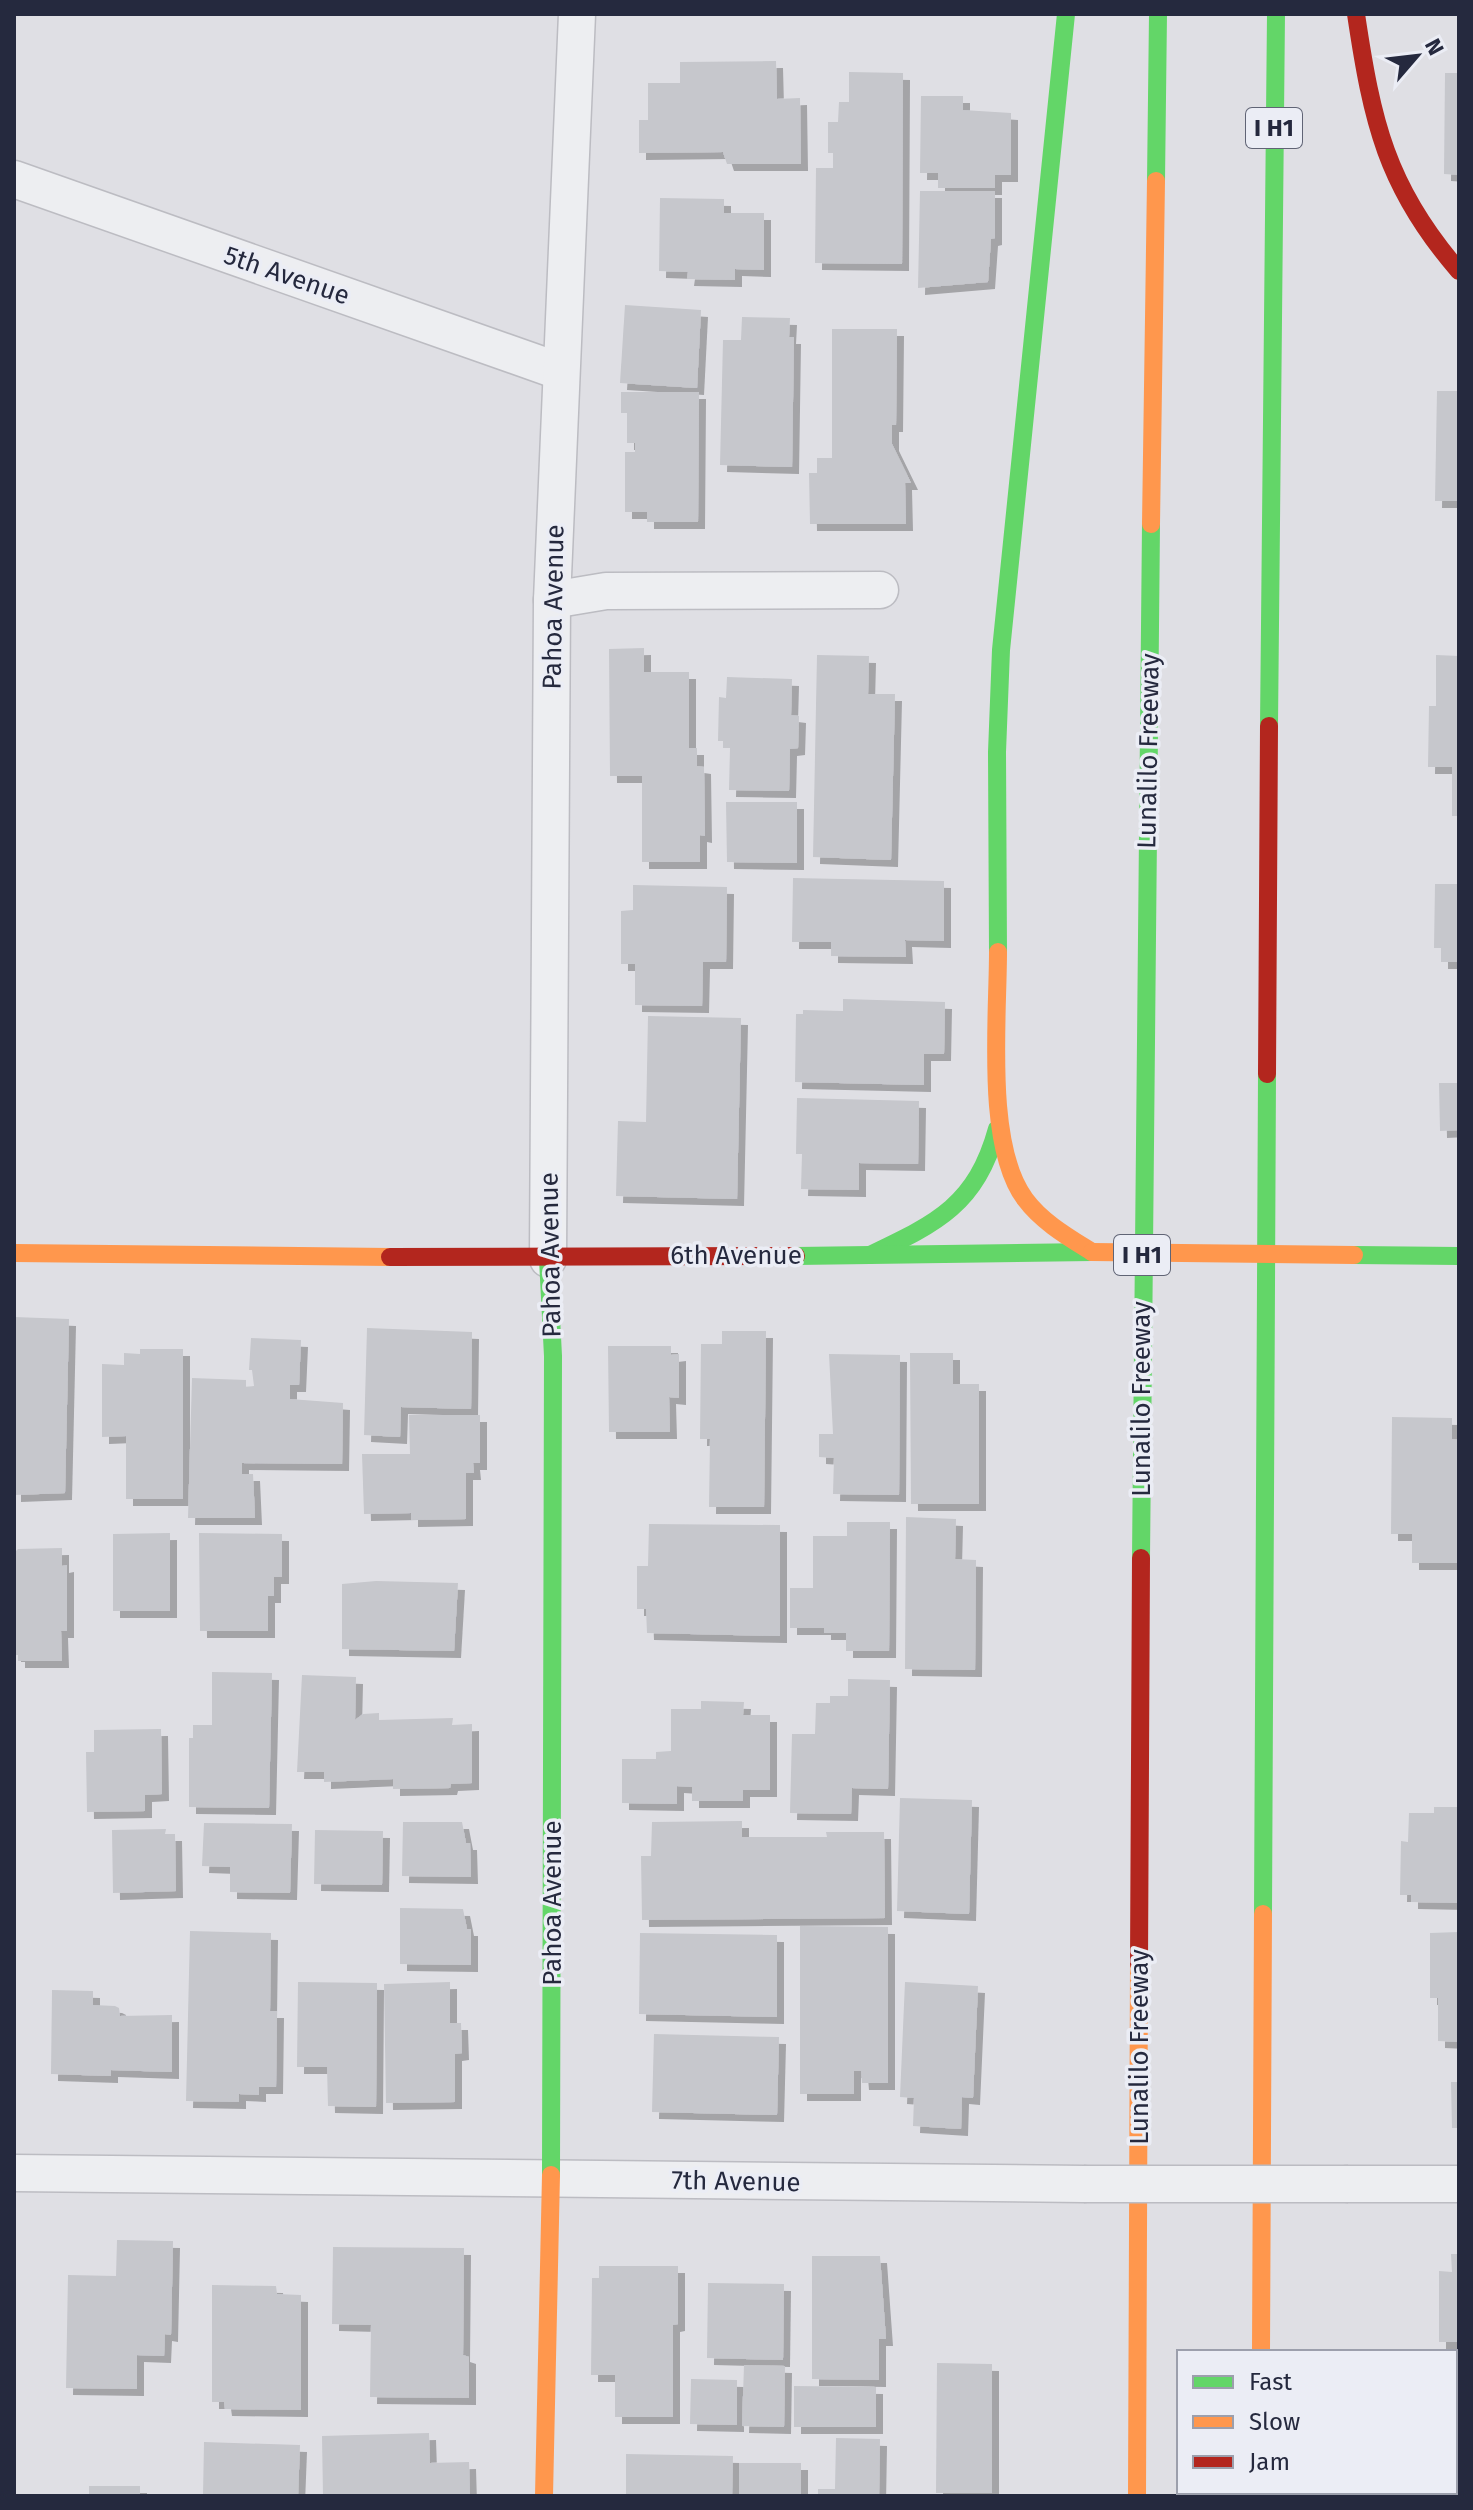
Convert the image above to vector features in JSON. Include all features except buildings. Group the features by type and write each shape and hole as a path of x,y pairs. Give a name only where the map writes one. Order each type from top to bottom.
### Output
{"main road":[{"path":"1066,14 1001,650 997,752 999,1119 1003,1159 1020,1195 1047,1223 1092,1252"},
{"name":"Lunalilo Freeway","path":"1137,2496 1142,1255 1158,14"},
{"name":"I H1","path":"1261,2350 1271,258 1276,14"},
{"path":"1356,14 1370,105 1391,176 1426,234 1459,271"},
{"path":"870,1255 923,1228 972,1192 987,1167 999,1119"},
{"name":"6th Avenue","path":"14,1253 548,1259 1092,1252 1459,1256"},
{"name":"Pahoa Avenue","path":"544,2496 551,2178 553,1356 548,1259"}],"street":[{"name":"Pahoa Avenue","path":"548,1259 552,600 559,371 577,14"},
{"name":"5th Avenue","path":"14,179 559,371"},
{"path":"552,600 606,591 880,590"},
{"name":"7th Avenue","path":"14,2173 1084,2184 1459,2184"}],"traffic: fast":[{"path":"998,952 997,752 1001,650 1066,14"},
{"path":"1156,181 1158,14"},
{"path":"1269,726 1276,14"},
{"path":"1141,1558 1151,524"},
{"path":"1263,1914 1267,1074"},
{"path":"870,1255 934,1221 951,1208 978,1176 997,1129"},
{"path":"796,1256 1092,1252"},
{"path":"1354,1255 1459,1256"},
{"path":"548,1259 553,1356 551,2175"}],"traffic: slow":[{"path":"1151,524 1156,181"},
{"path":"998,952 996,1080 1004,1147 1012,1176 1025,1199 1039,1215 1092,1252"},
{"path":"1092,1252 1354,1255"},
{"path":"14,1253 390,1257"},
{"path":"1261,2350 1263,1914"},
{"path":"1137,2496 1139,1964"},
{"path":"544,2496 551,2175"}],"traffic: jam":[{"path":"1356,14 1376,120 1386,151 1414,210 1459,271"},
{"path":"1267,1074 1269,726"},
{"path":"390,1257 796,1256"},
{"path":"1139,1964 1141,1558"}]}
